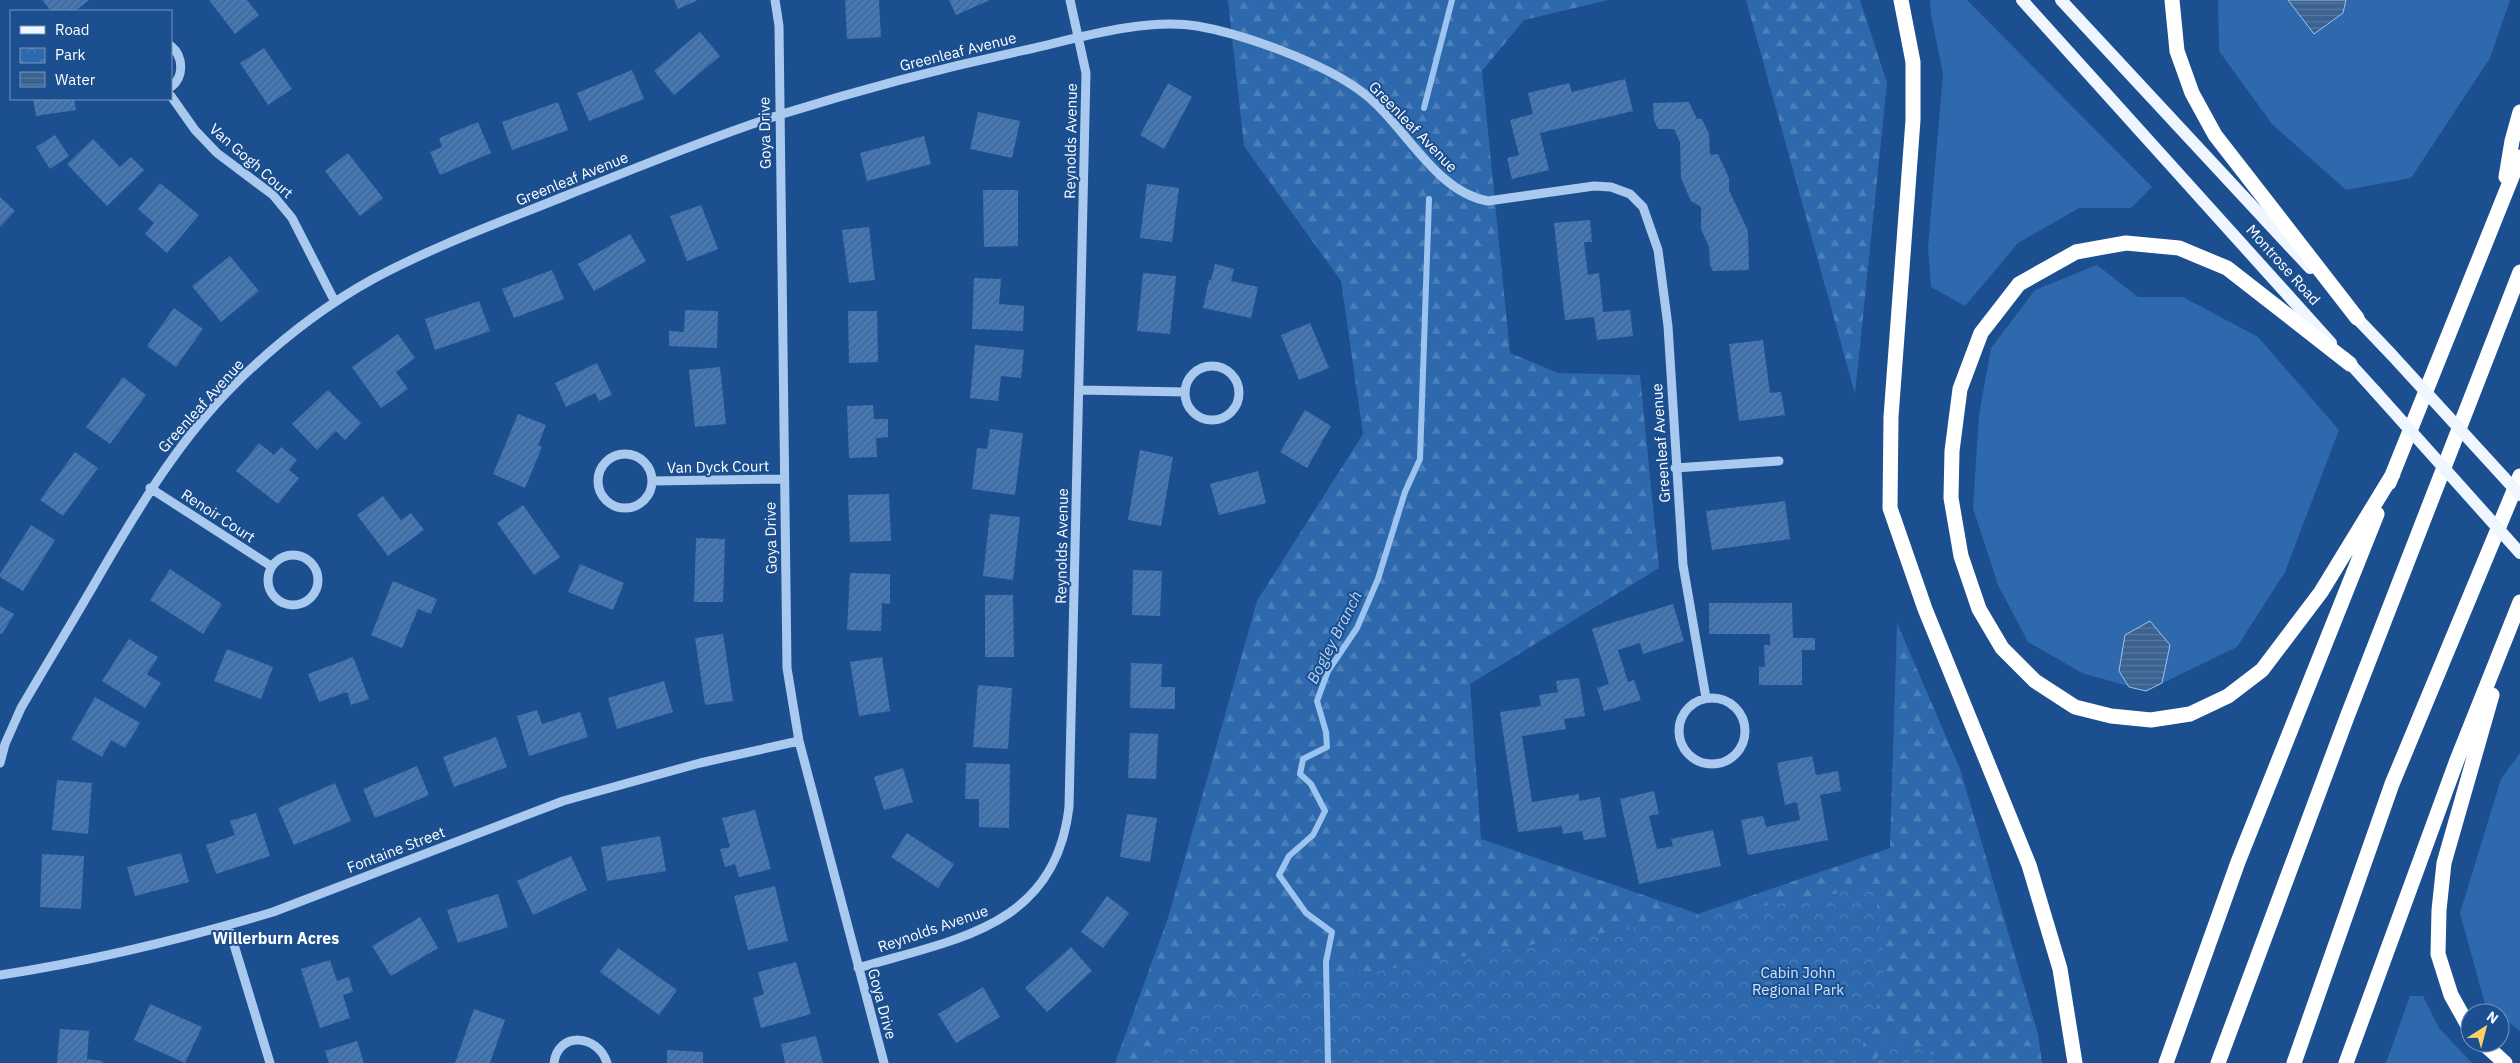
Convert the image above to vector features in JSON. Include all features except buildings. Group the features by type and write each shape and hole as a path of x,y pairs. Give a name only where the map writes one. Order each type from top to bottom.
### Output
{"highway":[{"path":"1901,0 1913,62 1913,120 1891,417 1890,508 1925,609 2029,865 2060,969 2074,1063"},
{"path":"2172,0 2177,51 2192,93 2215,135 2357,318"},
{"path":"2501,205 2512,141 2520,112"},
{"path":"2166,1063 2238,862 2520,157"},
{"path":"2350,364 2227,268 2179,248 2126,243 2076,252 2019,284 1981,333 1960,389 1952,451 1951,498 1961,556 1979,609 2002,648 2035,681 2075,707 2111,716 2151,720 2190,714 2228,696 2262,670 2321,592 2393,474"},
{"path":"2218,1063 2346,717 2520,272"},
{"path":"2294,1063 2392,784 2520,476"},
{"path":"2346,1063 2457,760 2520,602"},
{"path":"2460,1011 2451,995 2438,954 2439,910 2444,863 2460,814 2509,631"},
{"path":"2494,1053 2505,1063"}],"main road":[{"name":"Montrose Road","path":"2022,0 2520,552"},
{"name":"Montrose Road","path":"2061,0 2520,495"}],"street":[{"name":"Goya Drive","path":"775,0 779,26 778,115 787,668 799,741 884,1063"},
{"name":"Reynolds Avenue","path":"858,968 992,926 1008,915 1034,892 1053,865 1066,829 1069,807 1086,74 1070,0"},
{"name":"Greenleaf Avenue","path":"0,763 2,743 21,708 150,488 175,453 236,383 280,343 335,302 412,260 470,234 696,144 778,115 944,67 1077,38 1144,26 1192,26 1224,32 1253,41 1323,69 1364,92 1451,185 1477,199 1488,201 1594,186 1611,187 1630,194 1644,207 1658,250 1668,326 1675,468 1683,565 1706,698"},
{"path":"172,47 180,58 181,67 180,76 172,87"},
{"name":"Van Gogh Court","path":"172,97 195,130 217,153 274,195 292,218 335,302"},
{"path":"1208,367 1217,367 1233,377 1239,394 1237,403 1225,417 1206,420 1191,410 1185,392 1192,375 1208,367"},
{"path":"1079,390 1185,392"},
{"name":"Van Dyck Court","path":"626,454 642,459 651,473 652,482 651,490 641,503 625,508 616,507 603,496 598,480 603,465 617,455 626,454"},
{"path":"1675,468 1779,461"},
{"name":"Van Dyck Court","path":"652,482 784,480"},
{"name":"Renoir Court","path":"150,488 271,566"},
{"path":"285,556 303,556 316,568 318,585 315,594 301,604 283,604 276,599 268,583 271,566 285,556"},
{"path":"1706,698 1715,698 1732,705 1743,720 1744,728 1740,748 1734,756 1716,764 1696,761 1688,755 1679,737 1682,717 1688,708 1706,698"},
{"name":"Fontaine Street","path":"0,975 135,950 273,912 562,801 700,763 799,741"},
{"path":"228,925 270,1063"},
{"path":"554,1063 558,1051 564,1045 582,1040 591,1042 598,1047 607,1063"}],"green space":[{"path":"1228,0 1608,0 1524,20 1482,71 1510,353 1558,373 1640,375 1659,568 1470,684 1481,839 1698,914 1890,848 1897,623 1960,769 2038,1034 2042,1063 1115,1063 1168,918 1257,601 1363,434 1341,281 1244,146"},
{"path":"1746,0 1860,0 1887,83 1855,394"},
{"path":"1930,0 1967,0 2152,187 2131,208 2079,208 2018,243 1965,306 1931,287 1928,247 1943,74 1931,15"},
{"path":"2218,0 2510,0 2490,58 2411,178 2346,190 2272,124 2219,51"},
{"path":"2097,265 2138,297 2183,297 2258,337 2339,430 2285,572 2237,647 2146,691 2082,673 2028,642 1998,585 1973,508 1979,415 1991,348 2035,290"},
{"path":"2520,753 2520,1031 2510,1023 2510,1003 2485,1003 2460,913 2501,779"},
{"name":"Cabin John Regional Park","path":"1875,887 1885,969 1874,1020 1855,1063 1138,1063 1221,997"},
{"path":"2410,996 2423,996 2439,1028 2460,1050 2460,1053 2463,1053 2472,1063 2386,1063"},
{"path":"1889,1037 1953,1063 1874,1063"}],"water":[{"path":"2288,0 2346,0 2343,13 2314,34"},
{"path":"2150,621 2170,645 2162,683 2146,691 2129,687 2119,671 2125,635"}],"waterway":[{"name":"Bogley Branch","path":"1424,108 1452,0"},
{"name":"Bogley Branch","path":"1328,1063 1326,962 1332,932 1306,913 1279,875 1289,856 1313,835 1325,811 1311,784 1300,774 1303,759 1327,747 1326,732 1317,701 1328,671 1357,628 1378,579 1405,492 1420,459 1429,199"}],"district":[{"name":"Willerburn Acres","path":"276,938"}]}
